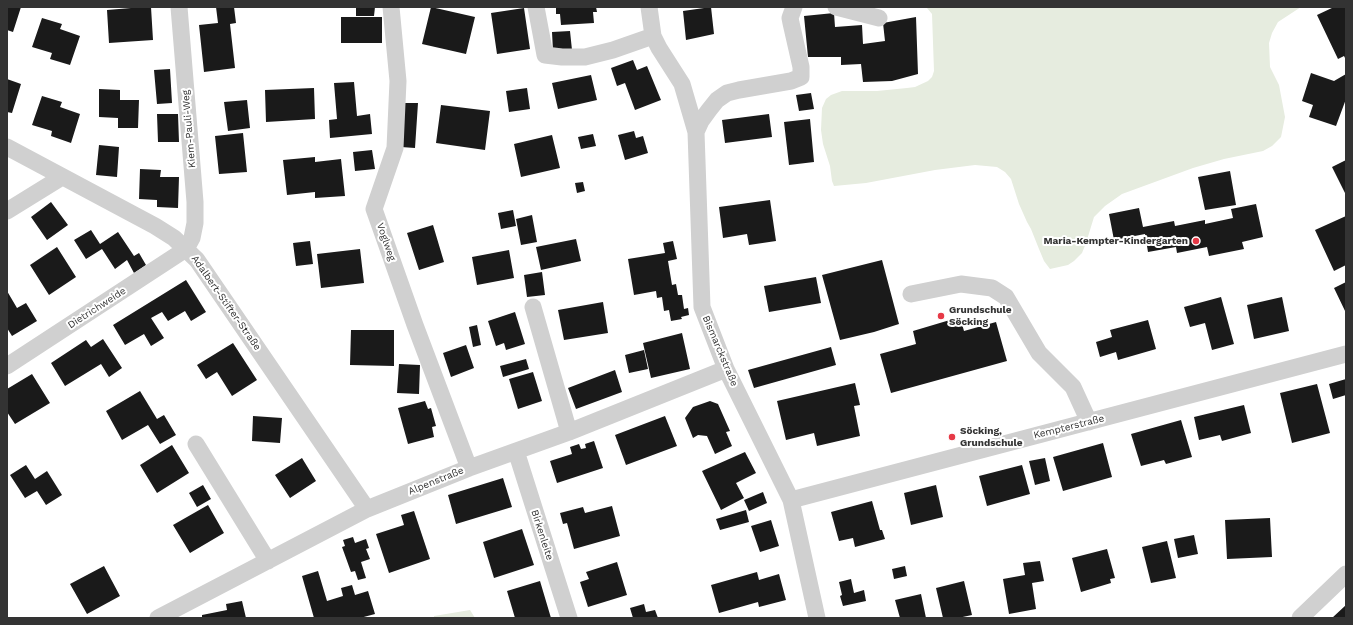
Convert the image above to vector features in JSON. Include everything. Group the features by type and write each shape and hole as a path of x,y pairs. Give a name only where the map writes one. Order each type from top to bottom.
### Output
{"street":[{"name":"Kiem-Pauli-Weg","path":"179,7 195,202 195,223 192,238 186,249"},
{"name":"Voglweg","path":"391,7 398,81 395,148 374,208 415,325 469,468"},
{"path":"536,7 545,55 562,58 585,58 653,36"},
{"name":"Bismarckstraße","path":"649,7 653,36 682,84 696,132 702,307 726,369 792,500 817,618"},
{"path":"696,132 701,121 709,110 717,100 727,93 791,81 801,77 801,67 790,18 794,7"},
{"path":"836,7 879,18"},
{"name":"Adalbert-Stifter-Straße","path":"7,147 155,226 174,238 197,260 367,509"},
{"path":"7,211 62,177"},
{"name":"Dietrichweide","path":"7,366 186,249"},
{"path":"911,294 960,284 992,288 1006,298 1039,353 1073,387 1089,422"},
{"path":"533,307 569,432"},
{"name":"Kempterstraße","path":"792,500 1346,354"},
{"name":"Alpenstraße","path":"158,618 367,509 469,468 569,432 726,369"},
{"path":"196,444 268,561"},
{"name":"Birkenleite","path":"516,451 569,618"},
{"path":"1300,618 1346,574"}],"shaded area":[{"path":"923,7 1301,7 1278,22 1269,43 1270,67 1279,85 1285,117 1281,137 1272,146 1263,151 1224,159 1193,168 1122,194 1105,206 1094,217 1082,253 1068,265 1050,269 1044,261 1019,204 1011,179 1005,172 997,167 975,165 935,170 866,183 834,186 823,144 821,130 822,108 826,99 831,95 842,91 877,91 907,88 915,87 928,81 932,77 934,71 932,14 927,8"},
{"path":"470,610 475,618 434,618 434,616"}],"building":[{"path":"7,7 21,7 13,32 7,30"},
{"path":"151,7 153,40 109,43 107,10"},
{"path":"216,7 234,7 236,23 230,24 235,68 204,72 199,25 218,23"},
{"path":"356,7 375,7 374,16 356,16"},
{"path":"431,7 475,17 466,54 422,44"},
{"path":"556,7 596,7 597,12 593,12 594,23 561,25 560,14 556,14"},
{"path":"711,7 714,34 686,40 683,11"},
{"path":"1334,7 1346,7 1346,60 1344,56 1338,59 1317,15"},
{"path":"524,8 530,49 497,54 491,13"},
{"path":"834,13 835,27 862,25 863,44 885,41 883,23 916,17 918,74 892,81 863,82 861,64 841,65 841,57 808,57 804,16"},
{"path":"341,17 382,17 382,43 341,43"},
{"path":"42,18 62,24 60,29 80,36 70,65 50,59 52,53 32,47"},
{"path":"570,31 572,50 553,51 552,32"},
{"path":"633,60 637,70 647,66 661,100 635,110 625,83 617,86 611,68"},
{"path":"170,69 172,103 157,104 154,70"},
{"path":"1311,73 1334,81 1346,74 1346,99 1336,126 1309,117 1313,105 1302,101"},
{"path":"591,75 597,100 558,109 552,83"},
{"path":"7,79 21,84 12,113 7,112"},
{"path":"354,82 357,116 370,114 372,134 330,138 329,120 337,119 334,83"},
{"path":"314,88 315,119 266,122 265,90"},
{"path":"527,88 530,109 509,112 506,91"},
{"path":"99,89 120,90 120,100 139,100 138,128 118,128 118,118 99,117"},
{"path":"811,93 814,109 799,111 796,95"},
{"path":"42,96 62,102 60,107 80,114 71,143 51,136 52,131 32,125"},
{"path":"247,100 250,128 228,131 224,102"},
{"path":"403,103 418,103 415,148 401,147"},
{"path":"441,105 490,111 485,150 436,143"},
{"path":"157,114 178,114 179,142 158,142"},
{"path":"769,114 772,137 725,143 722,120"},
{"path":"810,119 814,162 789,165 784,122"},
{"path":"634,131 636,138 643,136 648,153 625,160 618,135"},
{"path":"243,133 247,172 219,174 215,136"},
{"path":"593,134 596,146 581,149 578,137"},
{"path":"552,135 560,168 521,177 514,144"},
{"path":"99,145 119,147 117,177 96,175"},
{"path":"372,150 375,169 355,171 353,152"},
{"path":"315,157 315,162 341,159 345,196 315,198 315,192 287,195 283,160"},
{"path":"1346,160 1346,195 1332,167"},
{"path":"140,169 161,170 160,177 179,177 178,208 157,207 157,200 139,199"},
{"path":"1230,171 1236,205 1205,210 1198,177"},
{"path":"583,182 585,191 577,193 575,183"},
{"path":"770,200 776,241 749,245 747,234 723,238 719,207"},
{"path":"51,202 68,225 47,240 31,217"},
{"path":"1256,204 1263,237 1242,242 1244,249 1209,256 1207,247 1177,253 1176,247 1148,252 1145,234 1114,240 1109,214 1139,208 1143,227 1174,221 1175,226 1205,220 1205,224 1233,218 1231,209"},
{"path":"513,210 516,226 501,229 498,213"},
{"path":"532,215 537,242 521,245 516,219"},
{"path":"1346,216 1346,265 1334,271 1315,230"},
{"path":"433,225 444,262 419,270 407,233"},
{"path":"91,230 100,244 118,232 134,256 139,253 146,265 134,273 127,260 115,269 102,249 86,259 74,240"},
{"path":"576,239 581,261 541,270 536,247"},
{"path":"310,241 313,264 296,266 293,243"},
{"path":"673,241 677,259 668,261 672,285 676,284 678,295 682,295 684,309 688,308 689,315 681,317 682,319 671,321 669,310 664,311 662,297 657,298 656,291 634,295 628,259 665,253 663,243"},
{"path":"57,247 76,277 49,295 30,265"},
{"path":"360,249 364,283 321,288 317,254"},
{"path":"509,250 514,278 477,285 472,257"},
{"path":"882,260 899,324 840,340 822,275"},
{"path":"542,272 545,295 527,297 524,275"},
{"path":"816,277 821,303 769,312 764,286"},
{"path":"186,280 206,312 191,321 185,311 168,321 162,312 151,318 164,338 151,346 144,334 125,345 113,325"},
{"path":"1346,282 1346,313 1334,288"},
{"path":"7,291 17,308 26,303 37,321 12,336 7,328"},
{"path":"1221,297 1234,344 1212,350 1205,323 1190,327 1184,307"},
{"path":"1282,297 1289,331 1254,339 1247,305"},
{"path":"603,302 608,333 564,340 558,310"},
{"path":"515,312 525,344 506,350 504,343 496,346 488,321"},
{"path":"960,317 964,331 996,322 1007,361 891,393 880,354 916,344 913,331"},
{"path":"1148,320 1156,349 1118,360 1116,352 1100,357 1096,342 1112,337 1110,330"},
{"path":"477,325 481,345 473,347 469,327"},
{"path":"351,330 394,330 394,366 350,365"},
{"path":"682,333 690,369 651,378 643,343"},
{"path":"103,339 122,368 109,377 101,364 65,386 51,363 86,340 91,347"},
{"path":"233,343 257,380 232,396 217,372 206,379 197,365"},
{"path":"466,345 474,368 451,377 443,353"},
{"path":"831,347 836,365 754,388 748,370"},
{"path":"644,350 648,369 629,373 625,355"},
{"path":"526,359 529,369 503,377 500,366"},
{"path":"399,364 420,365 419,394 397,393"},
{"path":"615,370 622,392 576,409 568,388"},
{"path":"533,372 542,401 518,409 509,379"},
{"path":"32,374 50,403 15,424 7,412 7,389"},
{"path":"1346,379 1346,395 1333,399 1329,384"},
{"path":"855,383 860,405 854,406 860,436 817,446 814,433 786,440 777,401"},
{"path":"1317,384 1330,433 1292,443 1280,393"},
{"path":"140,391 157,419 164,415 176,435 160,444 148,425 122,440 106,411"},
{"path":"425,401 428,409 431,408 436,426 432,427 434,437 408,444 398,408"},
{"path":"710,401 718,404 730,431 726,432 732,446 715,454 707,436 698,435 693,438 685,418 693,407"},
{"path":"1244,405 1251,433 1222,441 1220,435 1199,440 1194,417"},
{"path":"253,416 282,418 280,443 252,441"},
{"path":"665,416 677,446 626,465 615,435"},
{"path":"1181,420 1192,457 1166,464 1164,460 1141,466 1131,434"},
{"path":"594,441 603,468 557,483 550,461 572,454 570,447 579,444 581,449 586,448 585,444"},
{"path":"1103,443 1112,477 1063,491 1053,457"},
{"path":"172,445 189,473 157,493 140,465"},
{"path":"745,452 756,473 736,483 744,498 721,510 702,471"},
{"path":"302,458 316,481 290,498 275,475"},
{"path":"1045,458 1050,481 1035,485 1029,461"},
{"path":"26,465 35,479 47,471 62,495 46,505 37,491 25,498 10,475"},
{"path":"1022,465 1030,494 987,506 979,476"},
{"path":"503,478 512,507 456,524 448,495"},
{"path":"203,485 211,499 197,507 189,493"},
{"path":"936,485 943,517 911,525 904,493"},
{"path":"763,492 767,503 749,511 744,500"},
{"path":"872,501 880,530 882,530 885,539 855,547 853,538 839,541 831,512"},
{"path":"208,505 224,533 190,553 173,525"},
{"path":"612,506 620,536 574,549 567,523 563,524 560,513 583,507 585,513"},
{"path":"746,510 749,522 720,530 716,519"},
{"path":"414,511 430,559 389,573 376,534 404,525 401,515"},
{"path":"1270,518 1272,557 1227,559 1225,520"},
{"path":"771,520 779,546 760,552 751,526"},
{"path":"522,529 534,565 494,578 483,542"},
{"path":"1194,535 1198,554 1178,558 1174,539"},
{"path":"353,537 355,543 366,539 369,548 366,549 370,559 361,562 366,578 358,580 355,571 351,572 342,547 345,546 343,540"},
{"path":"1167,541 1176,578 1151,583 1142,547"},
{"path":"1107,549 1115,578 1110,579 1111,583 1081,592 1072,558"},
{"path":"1040,561 1044,581 1032,583 1036,609 1009,614 1003,579 1025,575 1023,563"},
{"path":"617,562 627,595 588,607 580,582 589,579 586,572"},
{"path":"104,566 120,596 87,614 70,584"},
{"path":"905,566 907,576 894,579 892,569"},
{"path":"318,571 327,601 343,596 341,588 352,585 355,595 368,591 375,614 360,618 314,618 302,576"},
{"path":"757,572 759,580 779,574 786,600 759,607 758,602 719,613 711,585"},
{"path":"851,579 854,593 864,590 866,601 843,606 840,596 842,595 839,582"},
{"path":"540,581 551,618 515,618 507,591"},
{"path":"964,581 972,615 958,618 943,618 936,588"},
{"path":"921,594 926,618 900,618 895,600"},
{"path":"242,601 246,618 202,618 202,615 227,610 226,604"},
{"path":"644,604 646,612 655,610 658,618 633,618 630,608"},
{"path":"1346,605 1346,618 1332,618"}],"place":[{"name":"Maria-Kempter-Kindergarten","path":"1196,241"},
{"name":"Grundschule Söcking","path":"941,316"},
{"name":"Söcking, Grundschule","path":"952,437"}]}
